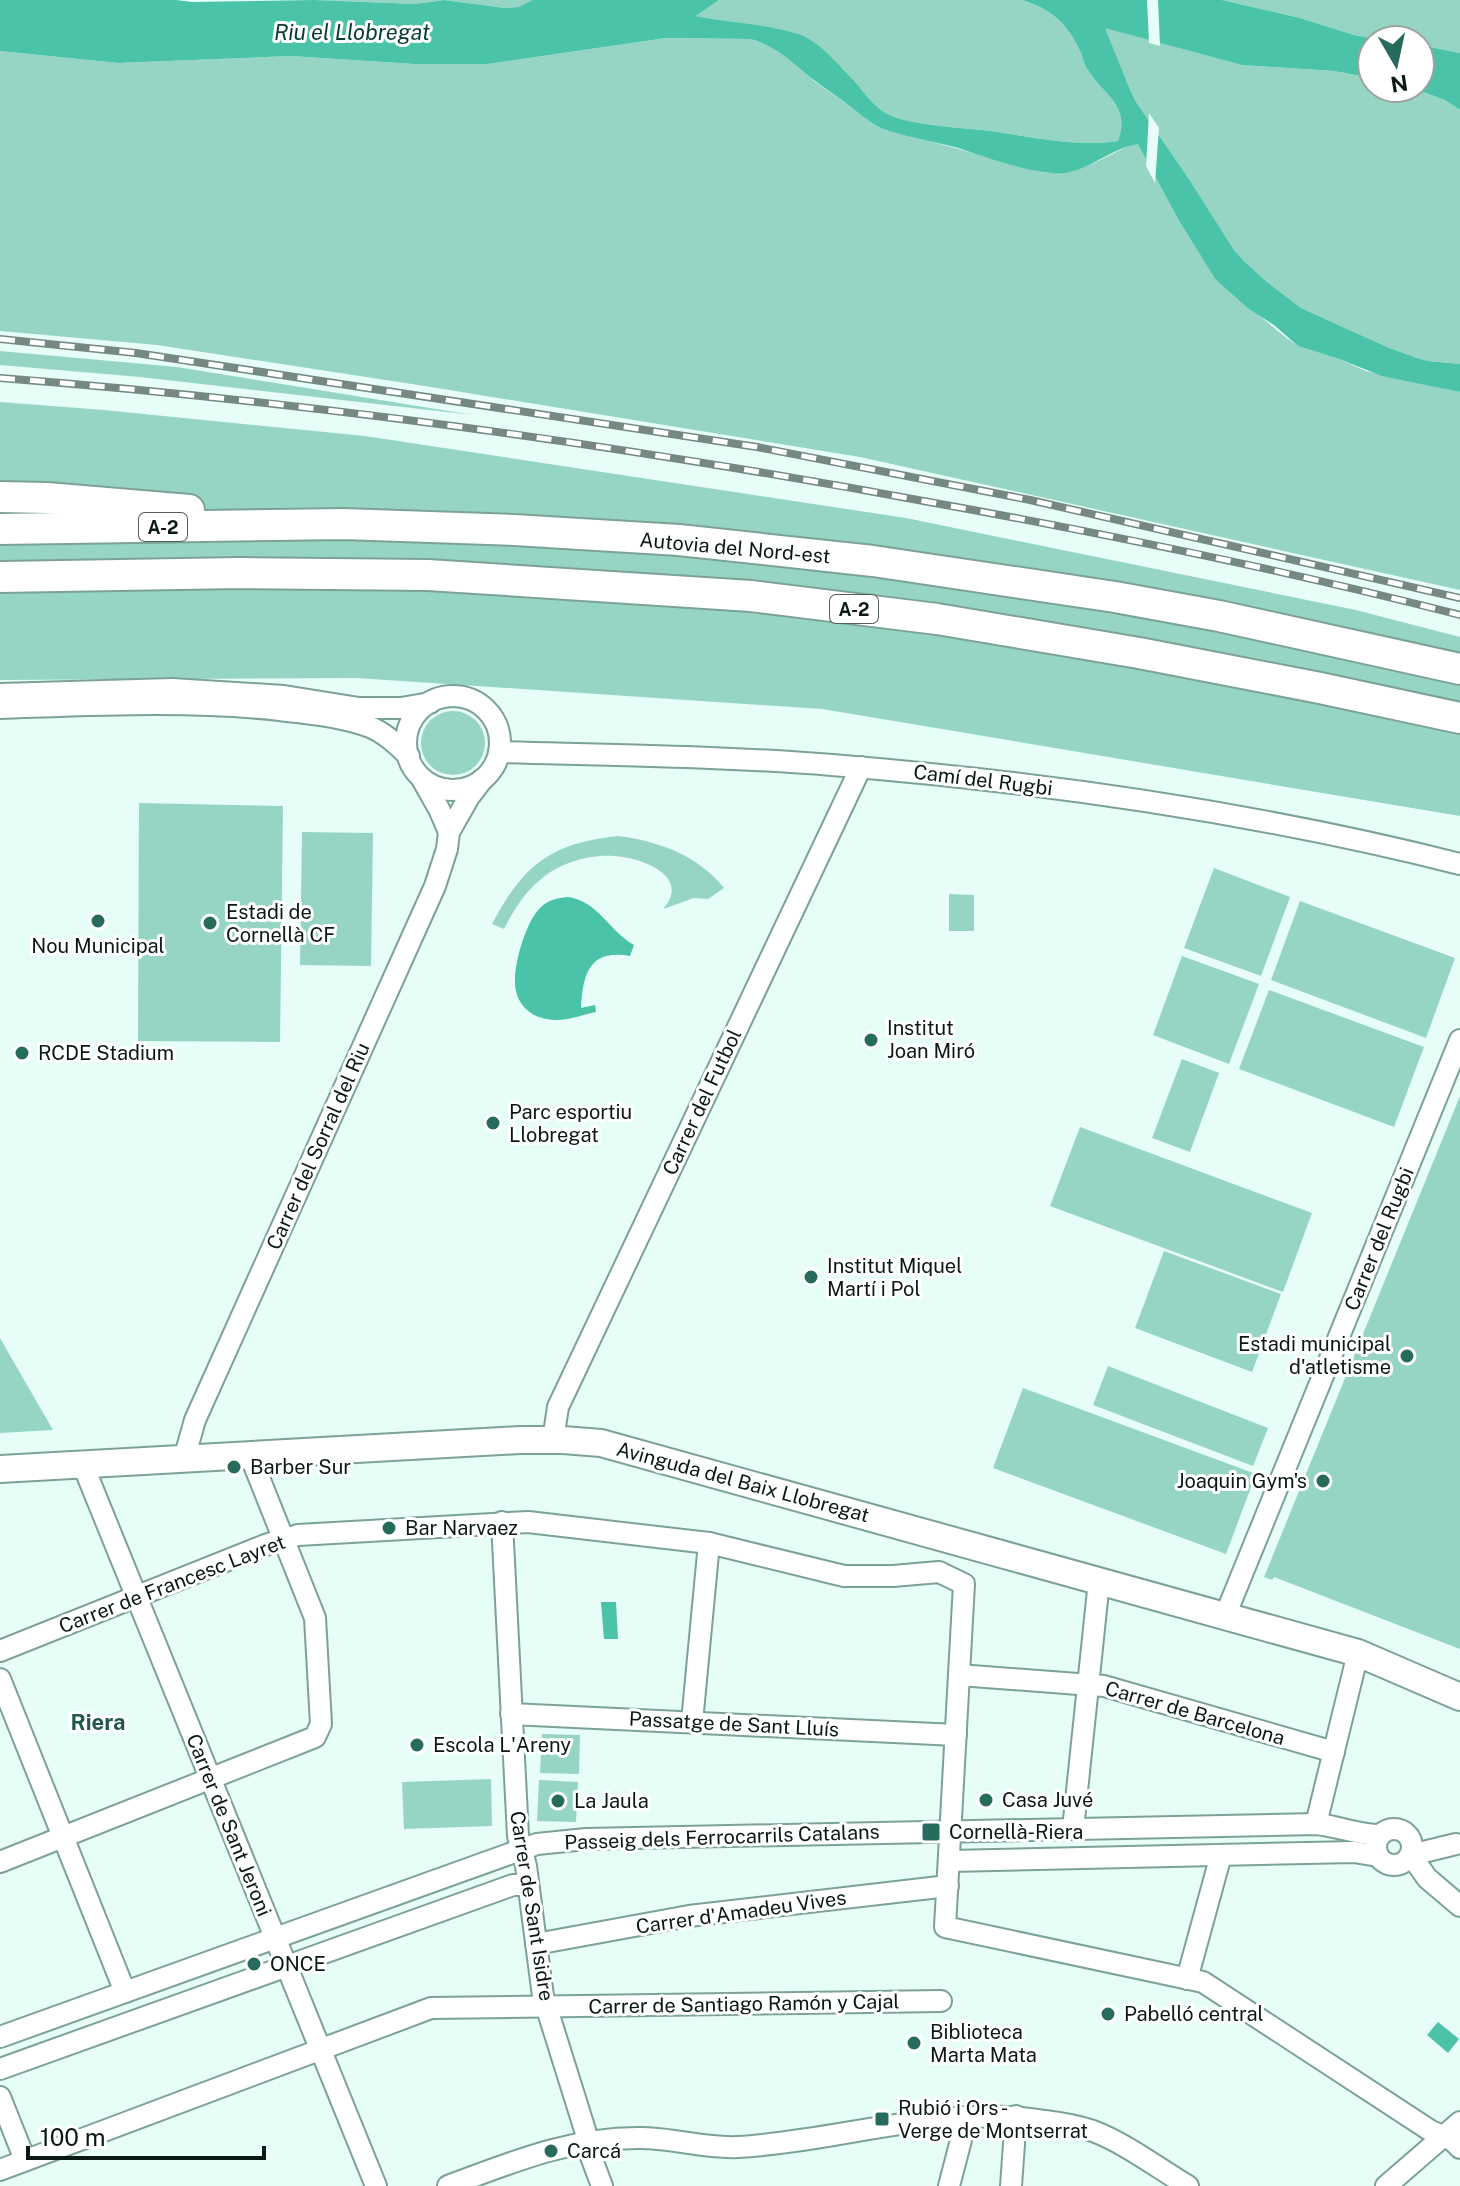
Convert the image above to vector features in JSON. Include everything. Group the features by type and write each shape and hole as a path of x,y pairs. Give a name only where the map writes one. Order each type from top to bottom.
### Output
{"highway":[{"path":"0,497 139,505 326,524"},
{"name":"Autovia del Nord-est","path":"0,529 326,524 498,529 679,540 873,561 1115,597 1204,613 1460,669"},
{"name":"A-2","path":"0,577 240,573 428,575 751,596 937,619 1108,648 1460,718"}],"main road":[{"name":"Avinguda del Baix Llobregat","path":"0,1469 520,1440 601,1443 1358,1653 1460,1697"}],"street":[{"path":"0,694 172,689 251,693 359,708 401,708 454,696 477,703 489,714 497,726 499,752 494,766 482,780 463,789 448,789 433,786 420,776"},
{"path":"0,708 181,703 307,713 371,728 391,739 409,756 449,832"},
{"path":"409,756 407,740 411,725 418,712 430,703"},
{"name":"Camí del Rugbi","path":"499,752 691,757 925,773 1171,805 1292,826 1460,864"},
{"name":"Carrer del Futbol","path":"553,1440 558,1407 861,767"},
{"name":"Carrer del Sorral del Riu","path":"184,1459 195,1420 435,886 449,832 482,780"},
{"name":"Carrer del Rugbi","path":"1225,1616 1460,1040"},
{"path":"0,1862 315,1737 319,1731 315,1618 250,1455"},
{"name":"Carrer de Sant Jeroni","path":"83,1465 376,2186"},
{"name":"Carrer de Sant Isidre","path":"502,1522 518,1836 546,2007 602,2186"},
{"name":"Carrer de Francesc Layret","path":"0,1651 298,1535 528,1522 709,1543 844,1576 939,1572 964,1584 959,1675"},
{"path":"692,1722 709,1543"},
{"path":"1073,1829 1099,1581"},
{"path":"1316,1824 1358,1653"},
{"path":"959,1675 945,1927 1203,1982 1452,2142"},
{"name":"Carrer de Barcelona","path":"959,1675 1104,1686 1334,1752"},
{"path":"0,1679 125,1992"},
{"name":"Passatge de Sant Lluís","path":"511,1714 956,1735"},
{"name":"Passeig dels Ferrocarrils Catalans","path":"0,2037 537,1844 586,1839 1316,1824 1380,1835"},
{"path":"1409,1844 1405,1862 1393,1865 1378,1856 1376,1845 1380,1835 1395,1829 1409,1844 1427,1878 1460,1906"},
{"path":"1409,1844 1458,1844"},
{"path":"949,1861 1354,1852 1378,1856"},
{"path":"1187,1979 1221,1855"},
{"path":"0,2069 513,1885 523,1885 529,1889"},
{"name":"Carrer d'Amadeu Vives","path":"536,1944 689,1916 948,1886"},
{"name":"Carrer de Santiago Ramón y Cajal","path":"0,2170 431,2008 941,2001"},
{"path":"0,2097 25,2160"},
{"path":"448,2186 517,2160 576,2143 647,2138 735,2147 962,2117 1016,2116 1092,2131 1188,2186"},
{"path":"1011,2186 1016,2116"},
{"path":"949,2186 961,2140 962,2117"},
{"path":"1386,2186 1452,2142 1460,2122"}],"shaded area":[{"path":"314,0 444,0 415,4"},
{"path":"444,0 532,0 519,7 505,8"},
{"path":"719,0 1022,0 1050,13 1065,26 1087,68 1118,110 1121,129 1118,141 1058,141 922,124 895,117 875,106 839,66 808,43 762,27 696,16"},
{"path":"1222,0 1460,0 1460,53 1436,48 1436,24 1356,24 1356,35 1300,18"},
{"path":"1104,27 1242,65 1356,75 1356,104 1436,104 1436,97 1460,110 1460,364 1428,361 1387,347 1301,308 1267,282 1234,250 1130,91"},
{"path":"666,38 750,39 774,47 814,81 879,127 1045,173 1085,166 1138,143 1178,219 1215,279 1284,336 1298,346 1366,371 1460,392 1460,590 860,457 157,345 0,331 0,51 118,63 291,56 414,64 488,64"},
{"path":"0,351 177,367 473,415 140,377 0,365"},
{"path":"0,402 365,436 906,518 1356,610 1460,637 1460,816 822,709 356,678 0,680"},
{"path":"447,711 459,711 476,720 483,731 483,755 476,766 459,775 447,775 435,770 426,761 421,749 421,737 426,725 435,716"},
{"name":"Estadi de Cornellà CF","path":"139,803 283,806 280,1042 138,1041"},
{"path":"302,832 373,833 371,966 300,965"},
{"path":"618,836 662,846 690,858 724,888 708,899 694,898 663,909 672,887 660,871 626,857 595,857 565,864 548,874 524,897 504,929 492,924 515,886 542,860 574,844"},
{"path":"1214,868 1290,897 1261,976 1184,948"},
{"path":"949,894 974,895 974,931 949,931"},
{"path":"1300,901 1455,958 1426,1038 1271,980"},
{"path":"1182,956 1259,984 1229,1064 1153,1035"},
{"path":"1269,990 1424,1047 1394,1127 1239,1069"},
{"path":"1182,1059 1219,1073 1190,1152 1152,1138"},
{"name":"Estadi municipal d'atletisme","path":"1460,1096 1460,1649 1274,1577 1272,1580 1264,1577"},
{"path":"1080,1127 1312,1213 1283,1292 1050,1206"},
{"path":"1164,1251 1281,1294 1252,1372 1135,1328"},
{"path":"0,1338 53,1430 0,1433"},
{"path":"1108,1366 1268,1428 1253,1466 1093,1405"},
{"path":"1023,1388 1256,1474 1226,1554 993,1468"},
{"path":"542,1734 580,1735 579,1774 540,1773"},
{"path":"491,1779 492,1826 404,1829 402,1782"},
{"name":"La Jaula","path":"539,1780 578,1782 576,1822 537,1821"}],"water":[{"name":"Riu el Llobregat","path":"0,0 314,0 415,4 444,0 505,8 519,7 532,0 719,0 696,16 773,28 806,37 829,54 875,105 895,117 938,126 1088,143 1118,141 1121,118 1118,110 1087,68 1065,26 1042,8 1022,0 1222,0 1300,18 1356,35 1356,75 1242,65 1105,28 1136,102 1244,261 1301,308 1414,357 1460,364 1460,392 1382,376 1298,346 1249,309 1215,279 1178,219 1138,144 1065,173 1040,172 1012,165 881,128 776,50 750,39 666,38 488,64 414,64 291,56 118,63 0,51"},
{"path":"1436,48 1460,53 1460,110 1436,97"},
{"path":"568,897 587,904 634,945 630,956 605,956 591,967 584,985 581,1008 595,1005 596,1012 566,1019 541,1018 527,1010 518,996 515,982 517,960 534,915 549,901"},
{"path":"601,1602 616,1602 618,1639 604,1639"},
{"path":"1438,2022 1459,2039 1448,2053 1427,2035"}],"pier":[{"path":"1147,0 1158,0 1160,46 1149,43"},
{"path":"1149,113 1159,128 1155,183 1146,166"}],"railway":[{"path":"0,339 136,353 757,447 1030,500 1460,598"},
{"path":"0,378 350,413 698,462 1129,540 1460,615"}],"place":[{"name":"Nou Municipal","path":"98,921"},
{"name":"Estadi de Cornellà CF","path":"210,923"},
{"name":"Institut Joan Miró","path":"871,1040"},
{"name":"RCDE Stadium","path":"22,1053"},
{"name":"Parc esportiu Llobregat","path":"493,1123"},
{"name":"Institut Miquel Martí i Pol","path":"811,1277"},
{"name":"Estadi municipal d'atletisme","path":"1407,1356"},
{"name":"Barber Sur","path":"234,1467"},
{"name":"Joaquin Gym's","path":"1323,1481"},
{"name":"Bar Narvaez","path":"389,1528"},
{"name":"Escola L'Areny","path":"417,1745"},
{"name":"Casa Juvé","path":"986,1800"},
{"name":"La Jaula","path":"558,1801"},
{"name":"Cornellà-Riera","path":"931,1832"},
{"name":"ONCE","path":"254,1964"},
{"name":"Pabelló central","path":"1108,2014"},
{"name":"Biblioteca Marta Mata","path":"914,2043"},
{"name":"Rubió i Ors - Verge de Montserrat","path":"882,2119"},
{"name":"Carcá","path":"551,2151"}],"district":[{"name":"Riera","path":"98,1722"}]}
